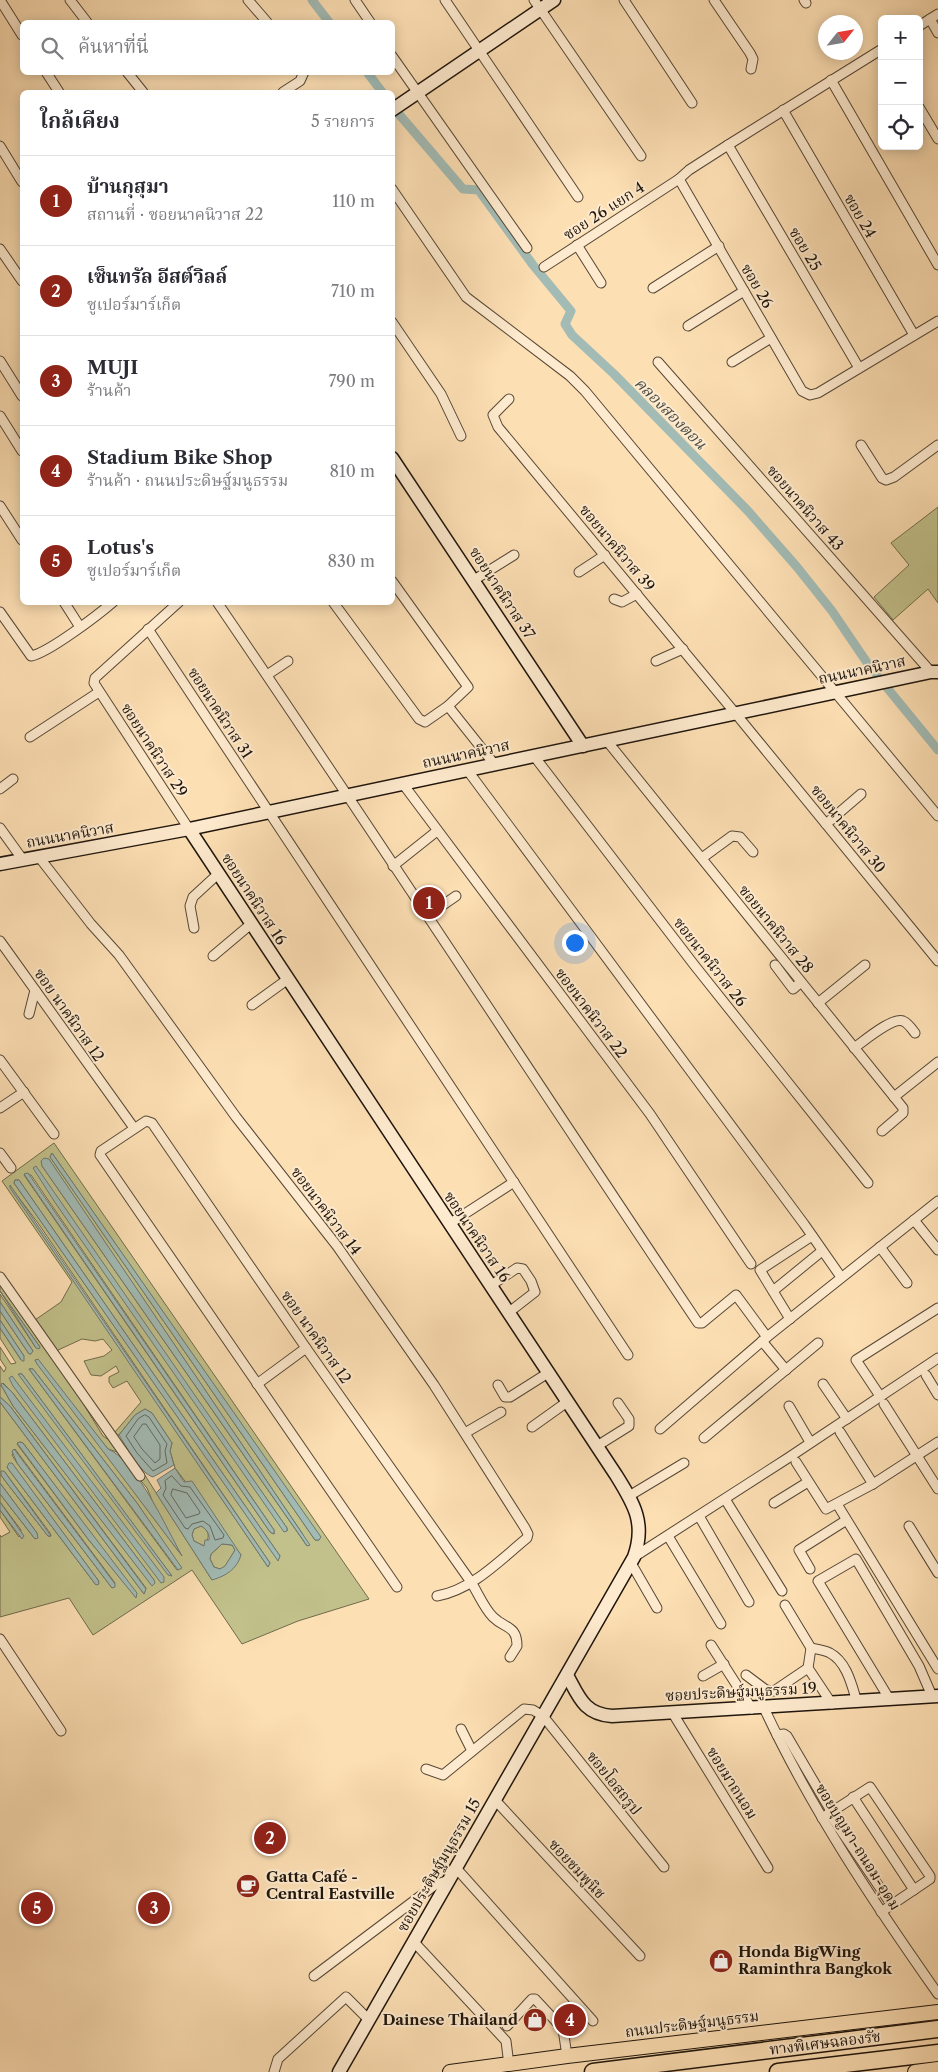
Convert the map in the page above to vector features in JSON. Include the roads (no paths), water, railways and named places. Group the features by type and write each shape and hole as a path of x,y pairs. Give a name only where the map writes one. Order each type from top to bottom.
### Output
{"highway":[{"name":"ทางพิเศษฉลองรัช","path":"592,2072 938,2029"},
{"name":"ทางพิเศษฉลองรัช","path":"778,2072 938,2053"}],"main road":[{"name":"ถนนประดิษฐ์มนูธรรม","path":"450,2072 567,2056 938,2012"},
{"path":"915,2072 938,2069"}],"street":[{"path":"0,0 20,32"},
{"path":"70,0 85,20"},
{"path":"248,0 265,20"},
{"path":"355,0 369,20"},
{"path":"445,0 578,198"},
{"path":"396,107 478,51 537,5 554,0"},
{"path":"624,0 692,103"},
{"path":"714,0 750,53 753,59 751,69"},
{"path":"537,5 641,156"},
{"path":"923,23 934,16 938,32"},
{"name":"ซอย 26 แยก 4","path":"544,267 679,179 689,170 728,144 878,51"},
{"path":"395,60 526,248"},
{"path":"48,75 58,90"},
{"path":"129,75 141,90"},
{"path":"286,90 300,80 302,75"},
{"path":"831,80 938,266"},
{"name":"ซอย 24","path":"783,110 914,335"},
{"path":"923,114 938,139"},
{"name":"ซอย 25","path":"728,144 859,368"},
{"path":"0,146 20,179"},
{"name":"ซอย 26","path":"679,179 802,392 810,395 818,393 859,368"},
{"path":"395,193 466,297 570,376 580,386 837,692 938,816"},
{"path":"576,245 601,283"},
{"path":"653,288 719,246"},
{"path":"0,249 20,278"},
{"path":"688,326 744,291"},
{"path":"859,368 938,321"},
{"path":"395,326 441,394 461,436"},
{"path":"732,362 771,338"},
{"path":"0,361 20,393"},
{"name":"ซอยนาคนิวาส 43","path":"658,362 935,672"},
{"name":"ซอยนาคนิวาส 39","path":"509,399 495,413 494,419 736,714"},
{"path":"0,416 20,448"},
{"path":"861,445 882,478 886,480 894,477 938,445"},
{"name":"ซอยนาคนิวาส 37","path":"395,462 584,746"},
{"path":"0,506 20,537"},
{"path":"474,580 514,555"},
{"path":"579,572 605,555"},
{"path":"335,605 419,720 425,722 467,690 467,683 395,586"},
{"path":"614,599 622,602 637,594"},
{"path":"66,605 80,627"},
{"path":"0,612 32,656 40,653 80,627 109,605"},
{"path":"219,605 698,1323 702,1324 736,1295 786,1370"},
{"path":"30,737 97,689 96,678 148,629 168,606"},
{"name":"ซอยนาคนิวาส 31","path":"148,629 628,1355"},
{"path":"656,661 683,649"},
{"path":"267,675 288,661"},
{"name":"ถนนนาคนิวาส","path":"0,864 189,830 935,672"},
{"name":"ซอยนาคนิวาส 29","path":"97,689 189,830"},
{"path":"448,706 495,765"},
{"name":"ซอยนาคนิวาส 30","path":"736,714 938,961"},
{"name":"ซอยนาคนิวาส 28","path":"607,741 903,1108 903,1113 882,1131"},
{"name":"ซอยนาคนิวาส 26","path":"534,756 695,966 868,1184"},
{"path":"468,770 841,1278"},
{"path":"0,789 13,779"},
{"name":"ซอยนาคนิวาส 22","path":"403,784 650,1114 751,1264"},
{"path":"826,824 861,794"},
{"path":"0,828 24,860"},
{"name":"ซอยนาคนิวาส 16","path":"189,830 629,1496 640,1530 638,1544 632,1560 567,1675"},
{"path":"393,866 437,831"},
{"path":"702,858 732,836 740,837 753,852"},
{"name":"ซอยนาคนิวาส 14","path":"39,857 91,924 119,955 236,1117 337,1246 434,1385 528,1534 527,1538 471,1582"},
{"path":"194,928 190,906 193,897 218,874"},
{"path":"427,916 456,896"},
{"path":"213,956 252,924"},
{"name":"ซอย นาคนิวาส 12","path":"0,941 134,1128 146,1121 152,1123 306,1348 471,1582 492,1616 510,1627 514,1633 517,1646 510,1657"},
{"path":"774,965 793,989 801,982"},
{"path":"818,1003 865,965"},
{"path":"252,1005 288,979"},
{"path":"29,1014 35,990"},
{"path":"854,1048 887,1025 901,1020 915,1033"},
{"path":"0,1060 54,1134"},
{"path":"894,1097 938,1062"},
{"path":"0,1108 24,1092"},
{"path":"134,1128 101,1151 100,1155 397,1587"},
{"path":"0,1153 10,1168"},
{"path":"449,1224 514,1182"},
{"path":"660,1429 764,1339 938,1201"},
{"path":"914,1220 938,1250"},
{"path":"790,1319 760,1270 812,1236"},
{"path":"880,1247 907,1283"},
{"path":"773,1291 822,1251"},
{"path":"490,1286 517,1268 524,1269 535,1289 534,1292 508,1313"},
{"path":"0,1277 140,1476"},
{"path":"938,1308 856,1360 938,1489"},
{"path":"704,1438 818,1343"},
{"path":"258,1384 306,1348"},
{"path":"657,1608 632,1560 810,1442 882,1400 938,1358"},
{"path":"498,1385 506,1396 510,1398 548,1373"},
{"path":"926,1375 938,1395"},
{"path":"823,1384 847,1419"},
{"path":"532,1427 567,1402"},
{"path":"597,1446 629,1426 629,1419 618,1403"},
{"path":"789,1406 810,1442"},
{"path":"465,1434 500,1412"},
{"path":"840,1432 873,1484"},
{"path":"796,1462 826,1509 873,1484 938,1442"},
{"path":"629,1496 684,1463"},
{"path":"774,1503 808,1482"},
{"path":"725,1499 782,1591"},
{"path":"837,1504 938,1670"},
{"path":"699,1516 749,1602"},
{"path":"810,1569 799,1550 846,1521"},
{"path":"909,1526 938,1573"},
{"path":"668,1536 721,1624"},
{"path":"890,1700 818,1581 856,1559 935,1696"},
{"path":"437,1596 452,1593 471,1582"},
{"path":"785,1605 811,1648 808,1668 832,1704"},
{"path":"0,1639 61,1731"},
{"path":"711,1645 776,1735 784,1734 787,1736 828,1814 891,1904"},
{"path":"811,1648 829,1652 847,1671 857,1702"},
{"path":"703,1676 724,1664"},
{"path":"746,1674 766,1690 774,1691 808,1668"},
{"name":"ซอยประดิษฐ์มนูธรรม 19","path":"567,1675 582,1702 600,1715 832,1704 935,1696"},
{"name":"ซอยประดิษฐ์มนูธรรม 15","path":"340,2072 567,1675"},
{"path":"426,1769 443,1775 524,1708 533,1710 543,1716"},
{"name":"ซอยมาถนอม","path":"672,1712 768,1868"},
{"name":"ซอยโอสถรูป","path":"543,1716 664,1867"},
{"path":"461,1729 472,1751"},
{"path":"828,1814 870,1786 930,1876 930,1879 881,1912"},
{"path":"853,1797 914,1890"},
{"name":"ซอยชมพูนิช","path":"495,1800 640,1956"},
{"name":"ซอยบุญมา-ถนอม-อุดม","path":"828,1814 881,1912 938,1994"},
{"path":"456,1868 593,2021"},
{"path":"314,1976 434,1885 449,1880"},
{"path":"414,1942 506,2041 509,2065"},
{"path":"274,2072 278,2059 346,1997 369,2020"},
{"path":"507,2026 533,1999 563,2028 567,2056"}],"water":[{"path":"52,1153 321,1537 319,1540 315,1540 50,1157"},
{"path":"44,1158 49,1159 310,1545 307,1546 42,1166 41,1161"},
{"path":"36,1166 287,1528 287,1531 284,1532 54,1201 33,1168"},
{"path":"28,1173 274,1530 274,1534 270,1532 24,1174"},
{"path":"15,1180 19,1180 280,1556 278,1561 14,1183"},
{"path":"10,1185 270,1563 268,1567 10,1188"},
{"path":"0,1291 40,1347 39,1349 36,1348"},
{"path":"0,1302 33,1351 31,1354 29,1354 0,1311"},
{"path":"0,1320 24,1356 24,1361 22,1361 0,1328"},
{"path":"38,1359 108,1449 119,1456 140,1481 182,1556 37,1364 35,1360"},
{"path":"29,1369 33,1369 137,1503 182,1568 178,1570"},
{"path":"18,1374 22,1374 172,1576 168,1575"},
{"path":"12,1376 164,1577 164,1582 161,1583 13,1386 9,1378"},
{"path":"2,1383 12,1392 154,1580 155,1583 152,1586 13,1406 1,1385"},
{"path":"0,1397 10,1406 146,1589 144,1594 0,1402"},
{"path":"145,1409 152,1413 172,1443 170,1451 174,1465 153,1477 148,1475 139,1465 119,1435 135,1415"},
{"path":"17,1443 23,1443 137,1593 136,1598 88,1539"},
{"path":"14,1449 115,1584 115,1587 112,1588 17,1463 12,1451"},
{"path":"9,1463 12,1463 98,1580 99,1584 96,1585 9,1470 7,1467"},
{"path":"175,1468 184,1482 192,1481 241,1555 237,1564 230,1571 212,1580 156,1493 161,1488 157,1480","holes":["201,1526 209,1535 209,1540 205,1540 204,1546 194,1541 192,1535 194,1529","222,1544 232,1545 235,1550 225,1566 220,1569 214,1567 210,1559 211,1554"]},
{"path":"1,1471 4,1471 51,1536 48,1536 6,1482 1,1475"},
{"path":"0,1483 37,1533 38,1538 35,1539 0,1494"},
{"path":"0,1502 24,1536 22,1539 0,1510"}],"waterway":[{"name":"คลองสองตอน","path":"312,0 327,20"},
{"name":"คลองสองตอน","path":"369,75 380,90"},
{"name":"คลองสองตอน","path":"395,110 463,189 479,190 533,265 571,311 565,324 572,335 614,374 748,511 797,567 832,611 870,667 938,750"}],"place":[{"name":"บ้านกุสุมา","path":"429,903"},
{"name":"เซ็นทรัล อีสต์วิลล์","path":"270,1838"},
{"name":"Gatta Café - Central Eastville","path":"248,1886"},
{"name":"Lotus's","path":"37,1908"},
{"name":"MUJI","path":"154,1908"},
{"name":"Honda BigWing Raminthra Bangkok","path":"721,1961"},
{"name":"Dainese Thailand","path":"535,2020"},
{"name":"Stadium Bike Shop","path":"570,2020"}]}
